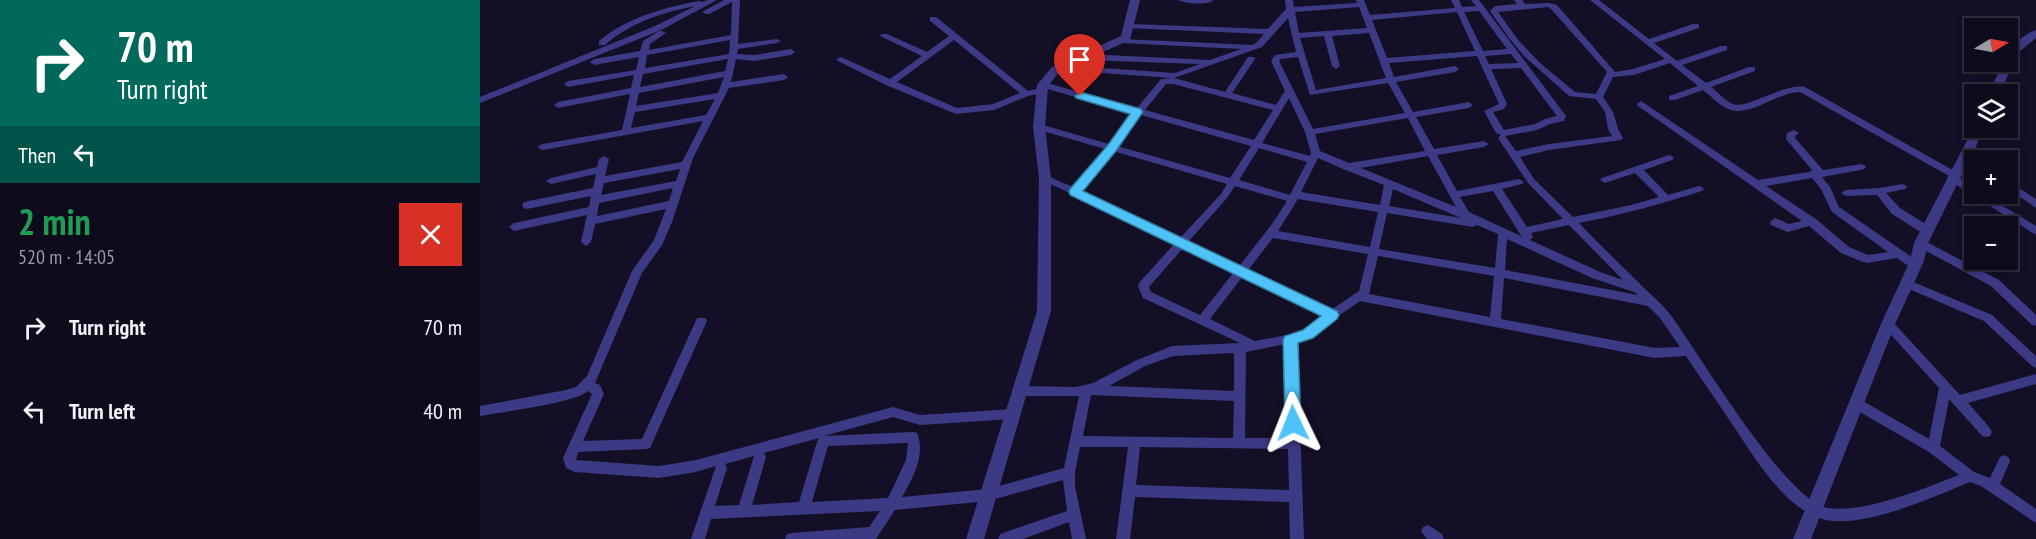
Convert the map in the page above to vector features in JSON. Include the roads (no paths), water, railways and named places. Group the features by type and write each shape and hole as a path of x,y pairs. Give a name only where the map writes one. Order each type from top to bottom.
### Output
{"street":[{"path":"602,43 618,30 656,13 713,0"},
{"path":"626,132 649,39 730,0"},
{"path":"480,411 566,395 588,385 637,271 658,242 664,229 686,165 724,90 734,47 736,0"},
{"path":"975,539 1044,311 1045,178 1039,127 1041,88 1050,75 1061,67 1122,41 1129,33 1135,0"},
{"path":"1182,0 1209,1"},
{"path":"1289,0 1296,36 1313,93"},
{"path":"1455,0 1503,104 1501,107 1488,111 1499,131 1503,133 1537,127 1548,121 1562,118 1475,0"},
{"path":"1594,0 1735,109 1785,89 1802,90 1964,185"},
{"path":"1061,67 1170,77 1256,47 1290,10 1360,3 1391,80 1465,215"},
{"path":"1599,96 1572,94 1561,81 1522,50 1494,11 1520,3 1554,7 1610,71 1611,75"},
{"path":"480,100 658,28 699,4"},
{"path":"1366,18 1481,8"},
{"path":"933,19 1026,94"},
{"path":"1130,26 1272,32"},
{"path":"1648,42 1696,26"},
{"path":"1192,61 1199,29"},
{"path":"1296,36 1371,30"},
{"path":"1999,84 2014,50 2036,33"},
{"path":"1327,34 1336,66"},
{"path":"884,36 928,55"},
{"path":"889,83 955,36"},
{"path":"594,62 645,53 734,47 777,41"},
{"path":"1122,41 1256,47"},
{"path":"568,84 640,72 734,47 754,58 791,52"},
{"path":"1611,75 1634,72 1724,48"},
{"path":"1383,61 1513,51"},
{"path":"1202,321 1270,234 1295,197 1315,157 1310,132 1275,59 1301,54"},
{"path":"1085,57 1121,61 1210,62"},
{"path":"1227,95 1251,59"},
{"path":"840,60 956,111 994,107 1041,88 1256,144 1315,157 1465,215 1596,275 1638,290"},
{"path":"1488,68 1524,65"},
{"path":"1254,345 1147,295 1143,290 1145,283 1224,196 1278,108 1291,93 1313,93 1455,69"},
{"path":"1672,98 1752,69"},
{"path":"558,105 729,73"},
{"path":"1599,96 1611,75"},
{"path":"631,110 784,77"},
{"path":"1075,192 1112,148 1137,112 1166,80 1278,108"},
{"path":"1513,154 1549,147 1617,140 1609,112 1599,96"},
{"path":"1641,104 1812,222 1834,243 1855,256 1874,258 1897,254"},
{"path":"1310,132 1469,105"},
{"path":"543,147 710,117"},
{"path":"1039,127 1295,197 1384,208 1488,225"},
{"path":"1794,133 1790,135 1791,139 1817,173 1835,209 1914,265"},
{"path":"1503,138 1531,181 1652,303 1689,351 1764,460 1782,482 1813,510 1839,516 1860,513 1936,490 1970,476"},
{"path":"1345,167 1484,144"},
{"path":"1605,180 1669,158"},
{"path":"586,242 604,159"},
{"path":"514,227 686,165"},
{"path":"1802,539 1925,237 1954,177 1964,165"},
{"path":"1756,184 1862,167"},
{"path":"1638,170 1666,199"},
{"path":"1045,178 1332,315"},
{"path":"551,181 596,196 672,204"},
{"path":"1454,195 1519,182"},
{"path":"526,205 678,184"},
{"path":"1086,390 1164,353 1240,348 1291,340 1308,334 1332,315 1361,297 1367,288 1389,185"},
{"path":"1496,187 1534,246"},
{"path":"1846,193 1902,187"},
{"path":"1524,231 1631,209 1699,189"},
{"path":"1879,191 1896,211 1925,237 1995,283 2036,322"},
{"path":"2018,191 2036,204"},
{"path":"1993,204 2036,231"},
{"path":"1774,222 1788,228 1812,222"},
{"path":"1496,323 1503,232"},
{"path":"1270,234 1499,272 1652,303"},
{"path":"1906,283 1988,318 2036,363"},
{"path":"1361,297 1654,353 1689,351"},
{"path":"575,447 646,444 701,321"},
{"path":"1888,324 1986,432"},
{"path":"1291,340 1297,539"},
{"path":"1239,443 1240,348"},
{"path":"1958,401 2036,379"},
{"path":"588,385 596,389 596,400 569,458 570,464 575,466 659,472 696,466 885,413 899,412 920,420 1013,414"},
{"path":"1933,448 1945,387"},
{"path":"1020,391 1086,390 1239,396"},
{"path":"1078,539 1069,472 1086,390"},
{"path":"1857,404 1933,448 1970,476 1993,486 2036,517"},
{"path":"792,539 870,536 906,476 914,451 913,437 823,442 804,508"},
{"path":"1075,441 1294,444"},
{"path":"1123,539 1136,441"},
{"path":"744,511 760,457"},
{"path":"1993,486 2004,461"},
{"path":"698,539 721,468"},
{"path":"707,513 891,504 988,495 1069,472"},
{"path":"1129,491 1296,496"},
{"path":"1005,539 1073,515"}]}
